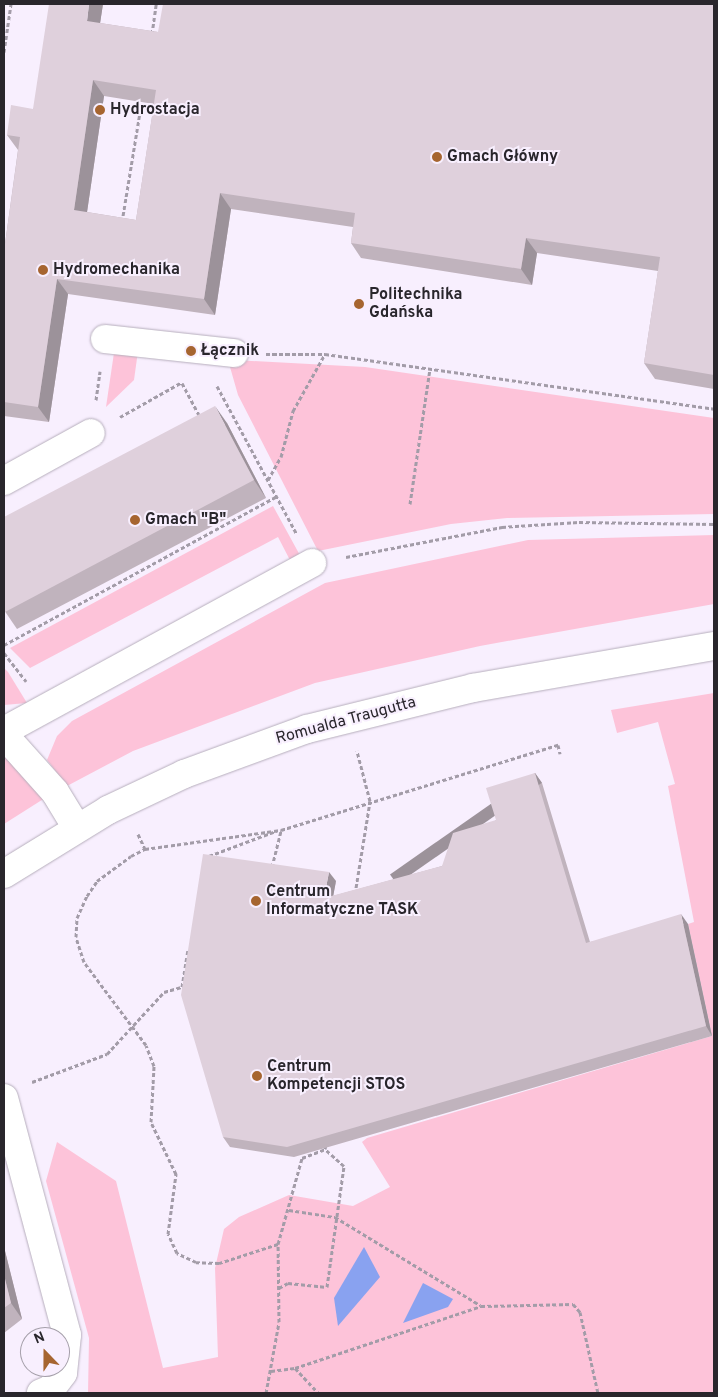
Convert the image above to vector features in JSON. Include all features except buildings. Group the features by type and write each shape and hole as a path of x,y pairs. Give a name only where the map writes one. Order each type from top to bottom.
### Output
{"street":[{"path":"105,339 234,353"},
{"path":"5,478 91,433"},
{"path":"77,828 55,792 4,733 312,563"},
{"name":"Romualda Traugutta","path":"4,874 77,828 184,774 307,729 473,688 714,646"},
{"path":"12,1092 67,1336 63,1373 51,1389 41,1393"}],"path":[{"path":"4,52 11,4"},
{"path":"150,44 156,4"},
{"path":"156,9 165,10"},
{"path":"121,232 143,90"},
{"path":"91,433 105,339"},
{"path":"91,433 234,353 325,354 714,409"},
{"path":"267,480 281,457 293,410 325,354"},
{"path":"208,368 292,526"},
{"path":"410,504 430,369"},
{"path":"182,383 200,417"},
{"path":"4,645 276,497"},
{"path":"312,563 502,527 579,522 714,524"},
{"path":"4,653 17,665"},
{"path":"204,857 281,830 558,745 560,754"},
{"path":"354,897 370,802 358,754"},
{"path":"278,1244 220,1263 196,1262 177,1253 168,1234 176,1174 151,1122 154,1066 133,1026 84,962 76,937 77,918 97,881 145,849 281,830"},
{"path":"271,873 281,830"},
{"path":"137,831 145,849"},
{"path":"12,1092 107,1054 164,992 182,987 190,941"},
{"path":"325,1149 327,1139"},
{"path":"279,1288 288,1283 326,1286 344,1166 325,1149"},
{"path":"266,1393 271,1371 279,1288 278,1244 302,1158 325,1149"},
{"path":"289,1210 335,1217 481,1306"},
{"path":"271,1371 295,1368 481,1306 573,1304 580,1312 598,1393"},
{"path":"295,1368 318,1393"}],"shaded area":[{"path":"115,346 138,351 134,380 106,407"},
{"path":"235,360 365,367 714,418 714,514 507,518 451,524 318,551 238,395 230,367"},
{"path":"273,506 302,559 292,564 278,537 30,668 10,648"},
{"path":"714,535 714,604 480,646 315,683 133,751 67,786 47,760 57,736 72,721 325,583 528,540"},
{"path":"4,668 8,672 27,703 4,705"},
{"path":"714,693 714,1393 88,1393 89,1338 46,1181 57,1142 116,1181 163,1368 218,1357 215,1268 224,1229 239,1217 289,1195 353,1206 390,1187 362,1142 367,1138 712,1036 688,924 694,922 668,786 675,784 658,722 617,733 611,710"},
{"path":"4,755 45,798 4,824"}],"water":[{"path":"364,1247 380,1277 338,1326 334,1298"},
{"path":"423,1283 453,1299 448,1307 403,1323"}],"place":[{"name":"Hydrostacja","path":"100,110"},
{"name":"Gmach Główny","path":"437,157"},
{"name":"Hydromechanika","path":"43,270"},
{"name":"Politechnika Gdańska","path":"359,304"},
{"name":"Łącznik","path":"191,351"},
{"name":"Gmach \"B\"","path":"135,520"},
{"name":"Centrum Informatyczne TASK","path":"256,901"},
{"name":"Centrum Kompetencji STOS","path":"257,1076"}]}
